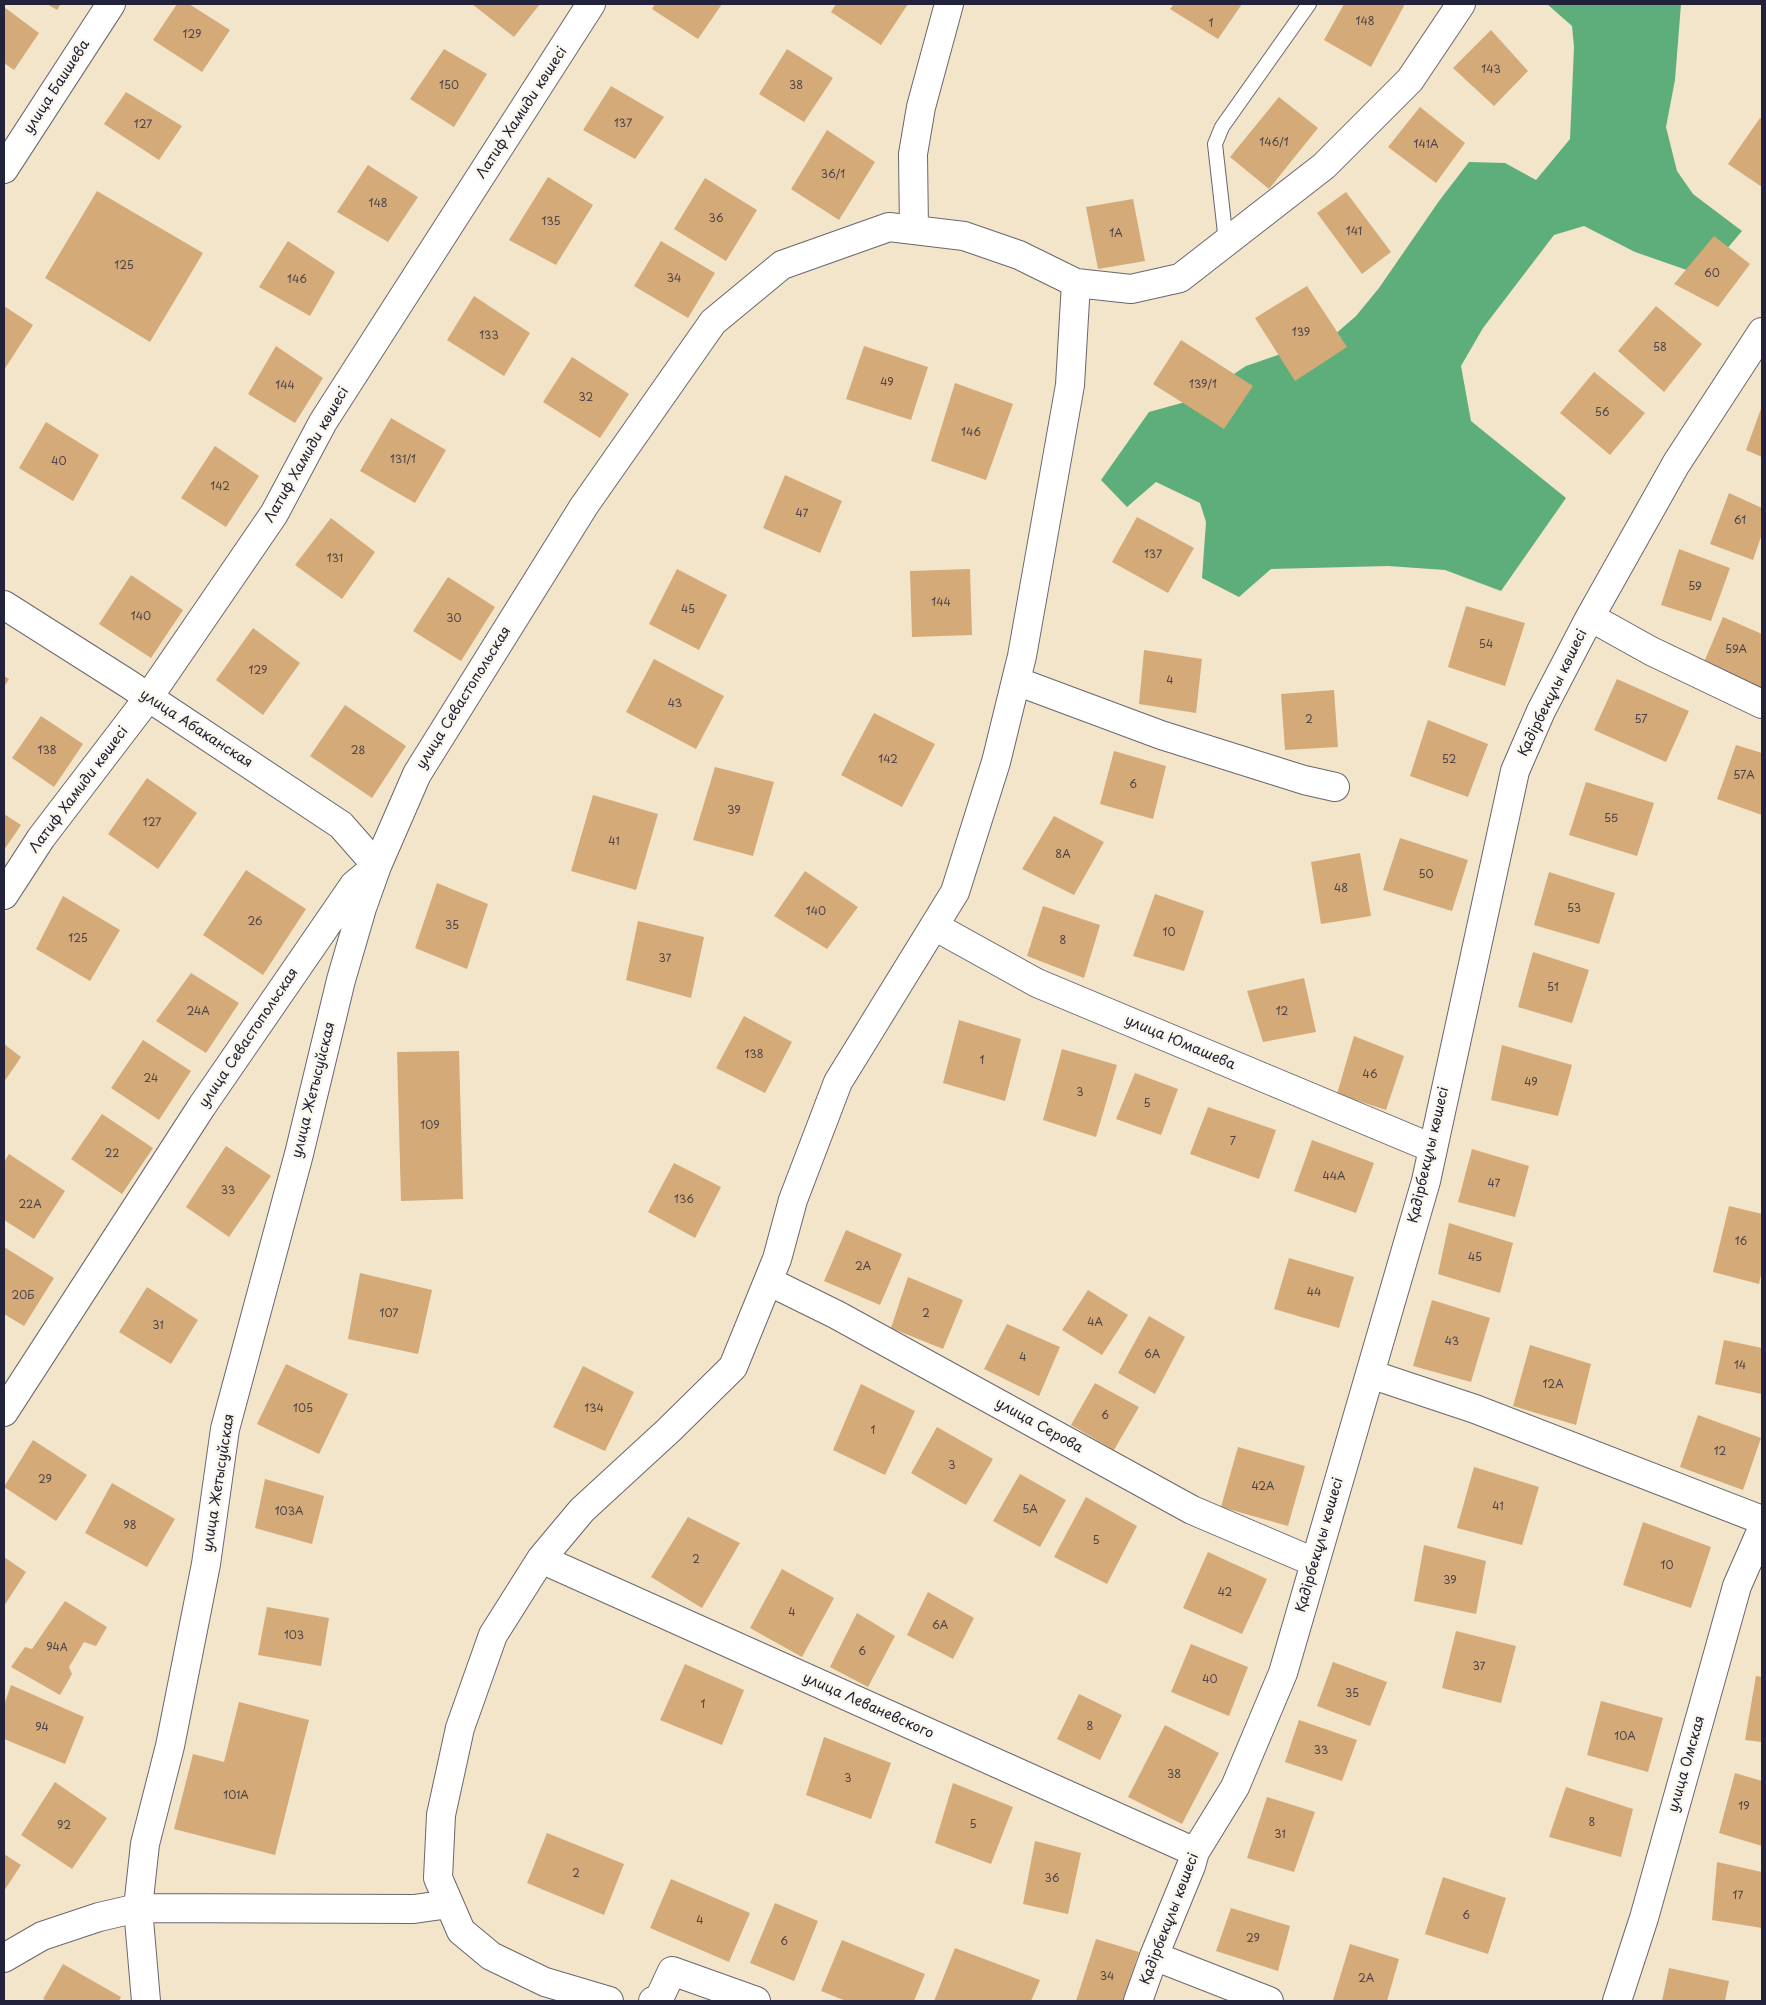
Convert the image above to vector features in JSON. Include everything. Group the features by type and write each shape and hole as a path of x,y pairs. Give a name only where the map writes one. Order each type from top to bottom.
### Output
{"street":[{"name":"улица Баишева","path":"4,169 111,4"},
{"name":"Латиф Хамиди көшесі","path":"4,894 41,838 148,698 274,514 323,422 591,4"},
{"path":"914,230 913,154 921,107 949,4"},
{"path":"609,2001 544,1982 491,1956 461,1930 438,1878 441,1816 460,1728 493,1635 541,1559 582,1510 669,1430 733,1367 777,1259 793,1200 838,1082 955,892 996,762 1016,681 1070,386 1076,284 1132,289 1180,278 1324,166 1410,80 1461,4"},
{"name":"улица Севастопольская","path":"4,1412 208,1098 354,885 376,866 417,774 584,506 713,322 782,265 889,227 964,236 1019,255 1076,284"},
{"name":"Қадірбекұлы көшесі","path":"1138,2001 1195,1852 1235,1787 1283,1673 1426,1181 1515,771 1541,711 1590,617 1676,464 1762,332"},
{"name":"улица Абаканская","path":"4,605 341,825 376,866"},
{"path":"1590,617 1651,651 1762,704"},
{"path":"1016,681 1161,734 1304,780 1335,787"},
{"name":"улица Жетысуйская","path":"146,2001 138,1908 145,1844 172,1736 206,1564 225,1429 299,1154 341,980 376,866"},
{"name":"улица Юмашева","path":"934,926 1037,983 1432,1148"},
{"name":"улица Серова","path":"768,1282 837,1315 1192,1510 1314,1562"},
{"path":"1370,1374 1475,1410 1762,1520"},
{"name":"улица Омская","path":"1617,2001 1644,1918 1737,1586 1762,1529"},
{"name":"улица Леваневского","path":"541,1559 1195,1852"},
{"path":"4,1958 42,1936 99,1917 138,1908 414,1909 449,1904"},
{"path":"1154,1956 1269,2001"},
{"path":"653,2001 658,2001 672,1971 756,2001"}],"lane":[{"path":"1226,242 1215,144 1222,127 1309,4"}],"green space":[{"path":"1547,4 1681,4 1675,80 1666,127 1677,171 1693,194 1742,231 1704,276 1635,252 1584,226 1554,235 1483,328 1461,366 1471,421 1566,498 1501,591 1445,570 1388,566 1271,569 1239,597 1202,578 1206,522 1200,503 1156,482 1127,507 1101,480 1149,412 1196,399 1246,366 1333,336 1356,316 1379,288 1439,201 1469,162 1505,163 1536,180 1570,139 1574,47 1572,26"}],"building":[{"path":"47,4 61,4 57,10"},
{"path":"177,4 189,4 230,30 202,72 153,40"},
{"path":"472,4 540,4 514,37"},
{"path":"655,4 722,4 698,39 652,9"},
{"path":"836,4 908,4 881,45 831,12"},
{"path":"1174,4 1242,4 1218,39 1170,9"},
{"path":"1344,4 1405,4 1371,67 1324,40"},
{"path":"4,7 39,33 14,70 4,63"},
{"path":"1491,30 1528,71 1494,106 1453,68"},
{"path":"444,49 487,74 454,127 410,99"},
{"path":"787,49 833,78 804,122 759,94"},
{"path":"611,86 664,117 635,159 583,130"},
{"path":"126,92 182,126 159,160 104,124"},
{"path":"1279,97 1318,128 1269,189 1230,157"},
{"path":"1420,107 1465,143 1436,183 1388,147"},
{"path":"1760,118 1762,120 1762,187 1728,164"},
{"path":"827,130 875,162 839,220 791,189"},
{"path":"368,165 418,197 388,242 337,212"},
{"path":"548,177 593,205 556,265 509,240"},
{"path":"705,178 757,210 726,261 674,229"},
{"path":"97,191 203,253 150,342 45,278"},
{"path":"1346,192 1391,252 1362,274 1317,213"},
{"path":"1133,199 1145,261 1098,269 1086,207"},
{"path":"1714,236 1750,264 1718,307 1674,284"},
{"path":"288,241 335,272 310,316 259,287"},
{"path":"661,241 715,273 688,318 634,286"},
{"path":"1307,286 1347,347 1295,381 1255,318"},
{"path":"474,296 530,333 504,376 447,340"},
{"path":"4,306 33,325 4,370"},
{"path":"1656,306 1702,344 1664,392 1618,351"},
{"path":"1181,340 1253,386 1224,429 1153,384"},
{"path":"276,346 323,378 295,423 248,394"},
{"path":"864,346 928,367 911,420 846,399"},
{"path":"572,357 629,394 600,438 543,402"},
{"path":"1594,372 1645,413 1610,455 1560,413"},
{"path":"955,383 1013,404 986,480 931,461"},
{"path":"1762,406 1762,457 1746,450"},
{"path":"391,418 446,450 415,503 360,471"},
{"path":"46,422 99,455 73,501 19,468"},
{"path":"215,446 259,476 226,527 181,498"},
{"path":"785,475 842,501 820,553 763,528"},
{"path":"1729,493 1762,508 1762,534 1753,560 1710,544"},
{"path":"1137,517 1194,548 1168,593 1112,562"},
{"path":"331,518 375,552 342,599 295,565"},
{"path":"1679,549 1730,568 1711,621 1661,605"},
{"path":"677,569 727,595 699,650 649,624"},
{"path":"970,569 972,635 912,637 910,571"},
{"path":"131,575 183,610 151,658 99,624"},
{"path":"448,577 495,607 461,661 413,631"},
{"path":"1466,606 1525,623 1505,686 1448,667"},
{"path":"1723,617 1762,634 1762,692 1702,667"},
{"path":"253,628 300,663 263,715 216,680"},
{"path":"1144,650 1202,659 1196,713 1139,704"},
{"path":"654,659 724,696 696,749 626,712"},
{"path":"4,676 9,679 4,687"},
{"path":"1617,679 1689,711 1666,762 1594,730"},
{"path":"1334,690 1338,747 1285,750 1281,694"},
{"path":"345,705 406,746 372,798 310,756"},
{"path":"874,713 935,744 902,807 841,775"},
{"path":"41,716 83,744 54,787 12,758"},
{"path":"1428,720 1488,744 1468,797 1410,776"},
{"path":"1736,745 1762,753 1762,815 1717,799"},
{"path":"1114,751 1166,766 1153,819 1100,804"},
{"path":"715,767 774,782 753,856 693,840"},
{"path":"147,778 197,813 158,869 108,834"},
{"path":"1586,782 1654,803 1637,856 1569,835"},
{"path":"593,795 658,814 636,890 571,871"},
{"path":"4,814 21,825 4,850"},
{"path":"1054,816 1104,842 1074,895 1022,869"},
{"path":"1400,838 1468,860 1452,911 1383,890"},
{"path":"1360,853 1371,916 1321,924 1311,862"},
{"path":"246,870 306,909 263,975 203,935"},
{"path":"805,871 858,907 827,949 774,916"},
{"path":"1549,872 1615,893 1599,944 1534,925"},
{"path":"437,883 488,904 467,969 415,948"},
{"path":"1155,894 1204,911 1184,971 1133,956"},
{"path":"63,896 120,930 90,981 36,949"},
{"path":"1043,906 1100,925 1084,978 1027,956"},
{"path":"638,921 704,937 691,998 626,980"},
{"path":"1533,952 1589,970 1572,1023 1518,1007"},
{"path":"191,973 239,1003 206,1053 156,1021"},
{"path":"1304,978 1316,1032 1263,1042 1247,991"},
{"path":"744,1016 792,1042 765,1093 716,1068"},
{"path":"959,1020 1021,1039 1005,1101 943,1083"},
{"path":"1354,1036 1404,1056 1386,1110 1337,1094"},
{"path":"143,1040 191,1071 159,1120 111,1088"},
{"path":"4,1044 21,1057 4,1082"},
{"path":"1502,1045 1572,1065 1558,1116 1491,1100"},
{"path":"1062,1049 1117,1065 1096,1137 1043,1120"},
{"path":"459,1051 463,1199 401,1201 397,1052"},
{"path":"1135,1073 1178,1089 1161,1135 1116,1119"},
{"path":"1208,1107 1276,1130 1259,1179 1190,1154"},
{"path":"102,1114 153,1148 122,1194 71,1159"},
{"path":"1312,1140 1374,1163 1356,1213 1294,1191"},
{"path":"226,1146 271,1176 229,1237 186,1207"},
{"path":"1472,1149 1529,1166 1515,1217 1458,1202"},
{"path":"9,1154 65,1191 34,1239 4,1220 4,1162"},
{"path":"674,1163 721,1187 695,1238 648,1212"},
{"path":"1729,1206 1762,1214 1762,1270 1759,1284 1713,1272"},
{"path":"1449,1223 1513,1243 1500,1293 1438,1274"},
{"path":"846,1230 902,1254 880,1305 824,1281"},
{"path":"4,1247 54,1278 24,1326 4,1314"},
{"path":"1289,1258 1354,1277 1339,1328 1274,1309"},
{"path":"360,1273 432,1290 418,1354 348,1339"},
{"path":"908,1277 963,1300 943,1349 891,1328"},
{"path":"147,1287 198,1320 171,1364 119,1332"},
{"path":"1088,1290 1128,1315 1102,1355 1062,1330"},
{"path":"1432,1300 1490,1318 1471,1382 1413,1366"},
{"path":"1149,1316 1185,1337 1155,1394 1118,1373"},
{"path":"1007,1324 1060,1347 1039,1396 984,1369"},
{"path":"1724,1340 1762,1348 1762,1394 1715,1384"},
{"path":"1530,1345 1591,1364 1576,1425 1513,1406"},
{"path":"286,1364 348,1394 319,1454 257,1424"},
{"path":"583,1366 634,1392 605,1451 553,1427"},
{"path":"1095,1383 1139,1407 1114,1450 1071,1425"},
{"path":"861,1384 915,1411 885,1475 833,1450"},
{"path":"1698,1415 1761,1438 1743,1490 1680,1467"},
{"path":"937,1427 993,1459 966,1505 911,1473"},
{"path":"33,1440 87,1475 56,1521 4,1487"},
{"path":"1238,1447 1305,1466 1288,1526 1221,1507"},
{"path":"1474,1467 1539,1487 1522,1545 1457,1528"},
{"path":"1020,1474 1066,1500 1040,1547 993,1521"},
{"path":"265,1479 324,1496 312,1544 255,1528"},
{"path":"112,1483 175,1519 147,1567 85,1533"},
{"path":"1086,1497 1137,1526 1107,1584 1054,1557"},
{"path":"688,1517 740,1543 702,1608 651,1577"},
{"path":"1643,1522 1711,1547 1691,1608 1623,1585"},
{"path":"1424,1545 1486,1561 1476,1614 1414,1601"},
{"path":"1208,1552 1267,1579 1242,1634 1183,1608"},
{"path":"4,1557 26,1572 4,1606"},
{"path":"782,1569 834,1598 802,1657 750,1628"},
{"path":"928,1592 974,1618 953,1659 907,1635"},
{"path":"65,1601 107,1627 96,1646 84,1642 69,1667 72,1674 60,1695 11,1667 25,1647 32,1649"},
{"path":"267,1607 329,1618 321,1666 258,1655"},
{"path":"857,1613 895,1636 868,1687 830,1667"},
{"path":"1456,1631 1516,1646 1501,1703 1442,1688"},
{"path":"1191,1644 1248,1667 1229,1716 1171,1692"},
{"path":"1333,1662 1387,1682 1370,1726 1317,1706"},
{"path":"685,1664 744,1690 722,1745 660,1720"},
{"path":"1756,1676 1762,1677 1762,1742 1745,1740"},
{"path":"11,1685 84,1717 65,1764 4,1739 4,1705"},
{"path":"1079,1694 1122,1715 1100,1760 1057,1739"},
{"path":"1601,1701 1663,1718 1648,1772 1587,1755"},
{"path":"239,1702 309,1720 275,1855 174,1829 193,1754 224,1762"},
{"path":"1299,1720 1357,1740 1342,1781 1285,1762"},
{"path":"1165,1725 1219,1753 1182,1824 1128,1797"},
{"path":"824,1737 891,1763 871,1819 806,1795"},
{"path":"1735,1773 1762,1781 1762,1846 1719,1833"},
{"path":"55,1782 107,1818 72,1869 21,1835"},
{"path":"953,1783 1013,1807 991,1864 935,1843"},
{"path":"1566,1787 1633,1809 1621,1857 1549,1837"},
{"path":"1267,1797 1315,1812 1294,1872 1247,1858"},
{"path":"547,1833 624,1864 604,1915 527,1883"},
{"path":"1035,1841 1081,1853 1068,1914 1023,1904"},
{"path":"4,1854 21,1865 4,1891"},
{"path":"1717,1862 1762,1872 1762,1928 1712,1920"},
{"path":"1443,1877 1506,1898 1488,1954 1425,1934"},
{"path":"671,1879 750,1913 729,1962 650,1928"},
{"path":"775,1903 818,1921 794,1981 750,1963"},
{"path":"1231,1908 1290,1926 1278,1971 1216,1951"},
{"path":"1096,1939 1139,1952 1123,2001 1076,2001"},
{"path":"842,1940 925,1974 914,2001 846,2001 821,1991"},
{"path":"1350,1944 1399,1959 1387,2001 1333,2000"},
{"path":"955,1948 1040,1980 1031,2001 934,2001"},
{"path":"63,1964 121,1997 119,2001 48,2001 43,1999"},
{"path":"1669,1968 1729,1981 1725,2001 1662,2001"}]}
